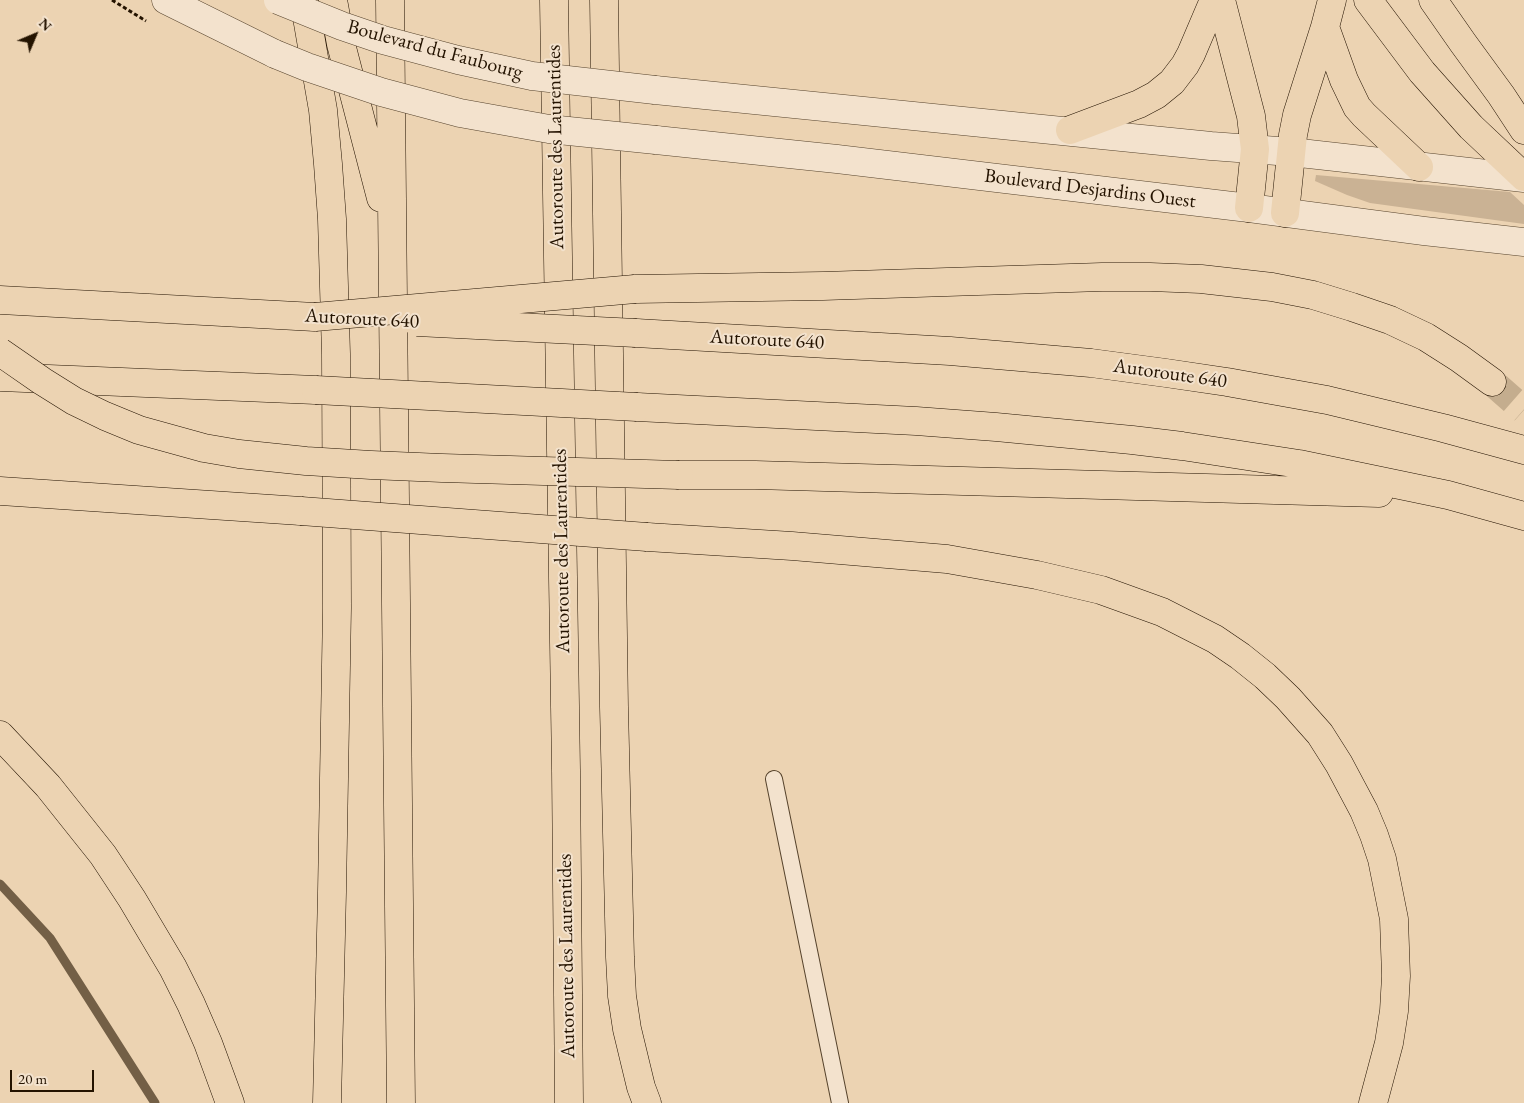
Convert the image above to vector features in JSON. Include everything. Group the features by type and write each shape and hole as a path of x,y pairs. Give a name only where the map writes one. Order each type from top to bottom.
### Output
{"highway":[{"path":"304,0 323,110 328,164 332,219 336,354 337,627 326,1103"},
{"path":"333,0 341,44 393,242"},
{"path":"390,0 401,1103"},
{"name":"Autoroute des Laurentides","path":"554,0 566,769 569,1103"},
{"path":"604,0 620,957 622,996 627,1029 641,1087 647,1103"},
{"path":"1070,130 1139,104 1156,95 1172,82 1185,65 1214,0"},
{"path":"1221,0 1251,116 1255,149 1249,208"},
{"path":"1284,213 1291,152 1298,115 1332,0"},
{"path":"1433,0 1524,130"},
{"path":"1371,5 1422,72 1452,106 1524,178"},
{"path":"1325,27 1344,80 1357,107 1418,167"},
{"path":"315,317 635,289 823,286 1131,277 1201,279 1272,286 1352,306 1390,320 1426,337 1492,382"},
{"name":"Autoroute 640","path":"0,300 950,351 1091,364 1166,372 1327,400 1524,450"},
{"path":"0,352 42,382 74,401 139,430 204,448 276,458 442,468 1448,495"},
{"path":"0,377 316,390 916,421 1092,435 1182,446 1299,464 1448,495 1524,516"},
{"path":"0,491 301,511 647,538 792,546 928,558 1037,575 1101,590 1162,612 1215,640 1240,656 1288,698 1320,734 1339,764 1364,811 1382,859 1394,919 1396,976 1394,1011 1389,1043 1373,1103"},
{"path":"0,735 48,786 103,855 136,906 173,968 191,1004 208,1043 230,1103"}],"street":[{"name":"Boulevard Desjardins Ouest","path":"166,0 275,54 307,67 381,92 460,113 549,128 827,158 1524,242"},
{"name":"Boulevard du Faubourg","path":"278,0 367,35 458,60 532,76 655,90 1070,130"},
{"path":"1070,130 1524,178"}],"lane":[{"path":"774,779 840,1103"}],"shaded area":[{"path":"1316,175 1510,192 1524,205 1524,224 1370,203 1315,181"}],"waterway":[{"path":"0,884 50,938 155,1103"}],"tunnel":[{"path":"1492,382 1524,410"}]}
